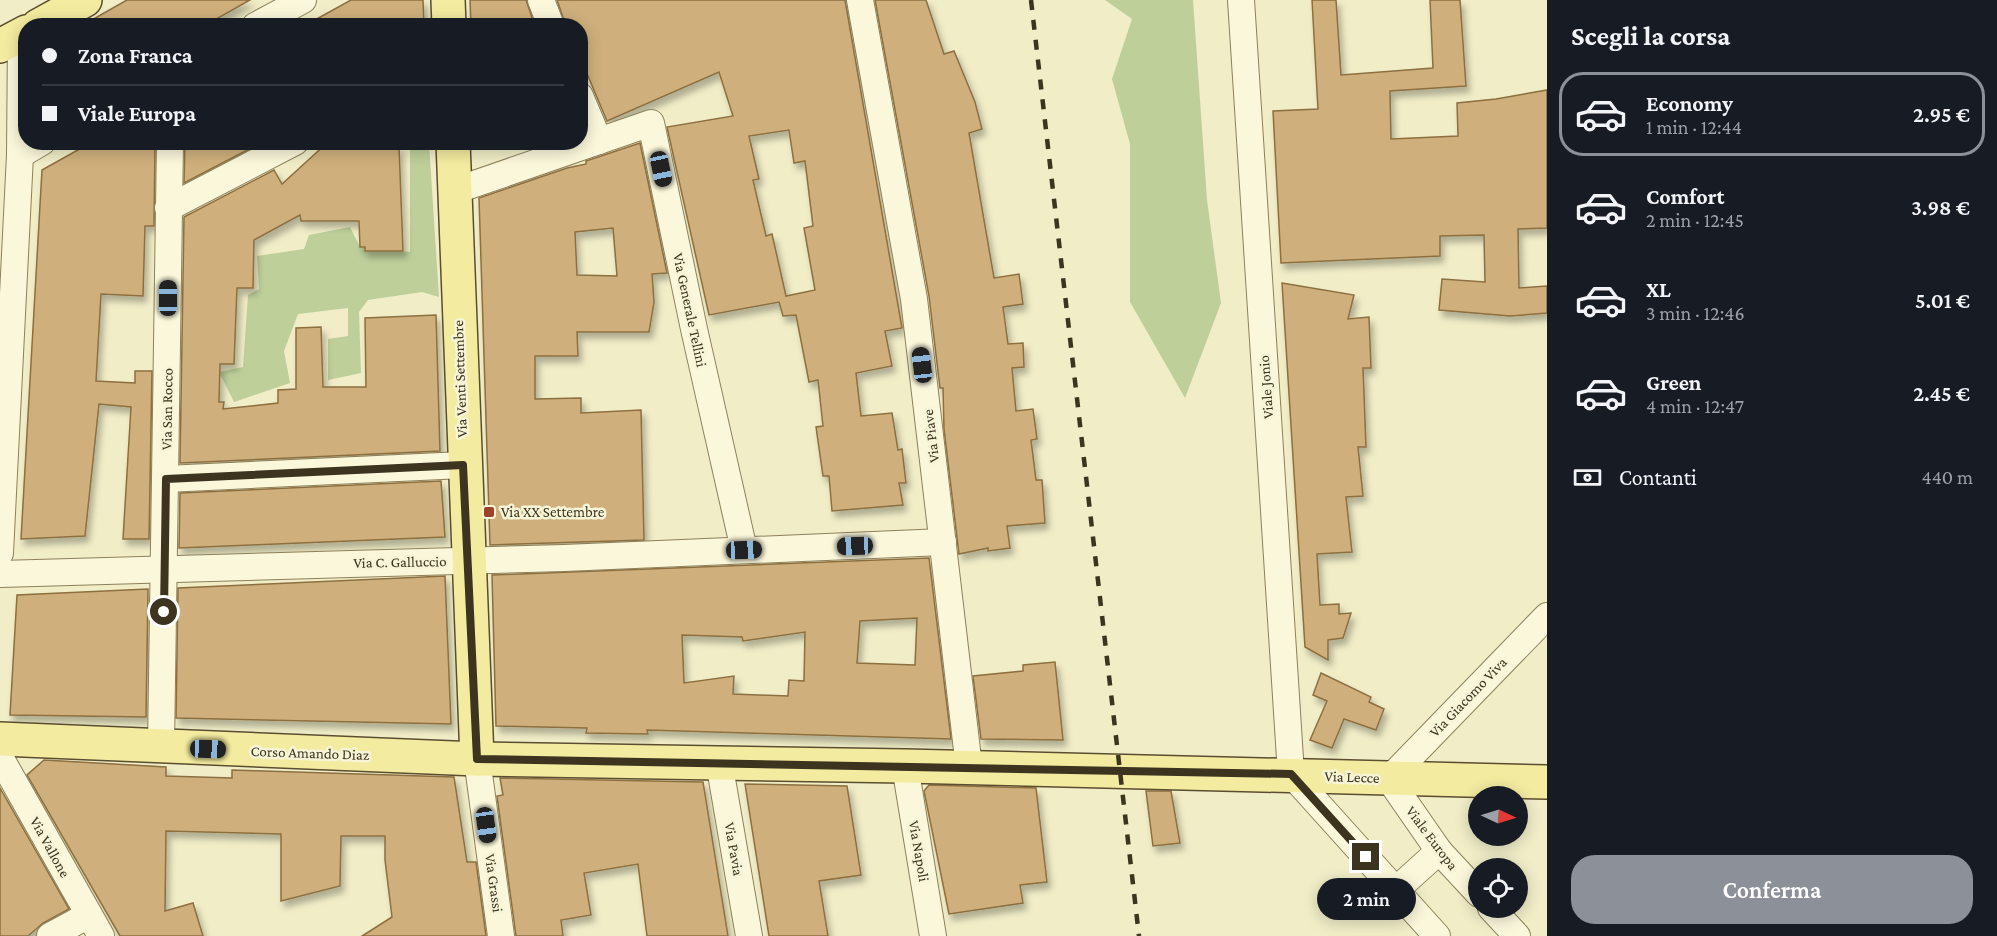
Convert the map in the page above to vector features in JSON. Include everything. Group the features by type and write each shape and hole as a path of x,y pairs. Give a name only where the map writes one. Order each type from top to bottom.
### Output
{"main road":[{"path":"52,18 85,0"},
{"path":"448,0 449,18"},
{"name":"Via Venti Settembre","path":"453,150 463,465 477,759"},
{"name":"Corso Amando Diaz","path":"0,740 477,759 719,762"},
{"name":"Via Lecce","path":"719,762 1291,774 1547,782"}],"street":[{"path":"270,18 303,0"},
{"path":"541,0 548,18"},
{"name":"Via Piave","path":"861,0 914,299 969,767"},
{"name":"Viale Jonio","path":"1241,0 1291,774"},
{"path":"588,115 599,141 588,145"},
{"name":"Via Generale Tellini","path":"599,141 651,123 694,329 744,550"},
{"path":"0,553 2,503 31,150"},
{"name":"Via San Rocco","path":"161,747 170,150"},
{"path":"168,208 280,150"},
{"path":"454,191 573,150"},
{"path":"166,479 463,465"},
{"name":"Via C. Galluccio","path":"0,574 165,567 468,560 944,542"},
{"name":"Via Giacomo Viva","path":"1389,778 1547,616"},
{"name":"Via Vallone","path":"0,757 95,926"},
{"name":"Via Grassi","path":"477,759 501,936"},
{"name":"Via Pavia","path":"719,762 749,936"},
{"name":"Via Napoli","path":"904,766 933,936"},
{"path":"1291,774 1437,936"},
{"name":"Viale Europa","path":"1389,778 1439,851 1468,882"},
{"path":"1396,890 1439,851"},
{"path":"1500,918 1517,936"},
{"path":"50,936 95,926"}],"green space":[{"path":"1105,0 1193,0 1207,200 1221,303 1185,398 1130,302 1130,144 1112,79 1132,19"},
{"path":"410,150 429,150 439,297 422,292 368,300 359,312 361,373 328,380 328,339 348,336 348,308 298,314 284,351 290,383 234,402 219,372 243,367 248,295 259,289 257,256 304,249 309,235 350,227 360,247 410,252"}],"building":[{"path":"127,0 250,0 218,18 95,18"},
{"path":"351,0 423,0 424,18 318,18"},
{"path":"470,0 526,0 532,18 471,18"},
{"path":"557,0 845,0 902,328 885,331 892,366 856,373 861,416 892,413 898,450 902,449 906,483 899,483 903,505 832,511 829,476 823,476 816,427 823,426 818,380 809,382 796,315 783,316 779,302 709,315 667,127 733,116 719,72 607,121 588,76 588,18 563,18","holes":["789,130 794,163 805,161 813,226 804,228 815,290 786,296 772,234 766,236 753,180 759,179 749,136"]},
{"path":"875,0 926,0 944,54 954,51 975,102 982,129 969,133 994,278 1019,274 1023,304 1003,307 1008,344 1023,343 1024,367 1012,368 1016,411 1033,409 1037,439 1031,440 1036,480 1042,480 1045,523 1007,526 1010,548 988,551 988,548 959,554 944,429 943,388 940,388 929,296"},
{"path":"1312,0 1336,0 1341,75 1433,68 1430,0 1460,0 1466,86 1390,91 1391,139 1458,136 1457,103 1547,90 1547,228 1518,229 1519,288 1547,286 1547,313 1510,316 1439,310 1442,279 1485,282 1484,235 1440,236 1440,256 1281,263 1273,111 1318,109"},
{"path":"640,143 667,273 652,274 654,302 649,332 577,332 578,356 535,356 535,399 581,398 581,413 641,410 644,540 490,545 479,198 567,168 586,164 586,161","holes":["613,228 617,276 577,275 575,232"]},
{"path":"78,150 155,150 154,226 145,226 143,296 101,294 96,381 135,383 135,371 152,371 149,539 123,539 131,407 99,404 85,536 21,539 42,170"},
{"path":"185,150 247,150 184,183"},
{"path":"319,150 399,150 403,251 365,251 365,247 360,247 359,221 301,221 300,215 254,240 253,288 237,288 234,364 220,364 219,402 224,402 223,409 278,403 278,390 296,389 296,328 321,327 323,387 366,387 365,318 436,315 440,451 180,463 184,217 274,170 282,184"},
{"path":"1282,283 1354,295 1348,319 1369,317 1371,368 1363,368 1366,447 1358,447 1363,496 1346,497 1352,552 1317,554 1320,605 1339,604 1339,614 1351,613 1343,638 1328,640 1328,660 1305,647"},
{"path":"441,481 445,537 179,548 180,493"},
{"path":"929,558 951,739 647,730 648,734 586,733 587,728 496,726 492,575","holes":["917,618 915,665 857,663 860,621","805,632 804,681 789,680 788,696 733,694 734,676 684,683 682,635 742,637 743,641"]},
{"path":"445,576 451,724 176,718 178,588"},
{"path":"148,589 146,717 10,715 17,595"},
{"path":"1055,662 1063,740 981,739 973,676 1023,671 1023,665"},
{"path":"1321,673 1371,697 1369,702 1384,709 1376,730 1344,719 1332,748 1310,740 1327,701 1313,695"},
{"path":"44,760 166,767 166,776 232,778 232,770 454,777 467,862 476,862 486,936 362,936 392,917 385,860 385,836 341,836 340,886 281,901 281,834 166,831 165,911 193,903 203,936 120,936 27,775"},
{"path":"500,778 703,782 728,936 647,936 638,864 584,873 591,915 561,920 563,936 516,936 497,796 503,795"},
{"path":"745,784 847,786 861,875 819,881 828,936 769,936"},
{"path":"929,785 1036,788 1047,882 1020,885 1023,903 949,914 924,791"},
{"path":"0,788 69,909 43,923 28,936 0,936"},
{"path":"1146,791 1171,791 1180,843 1153,846"}],"railway":[{"path":"1031,0 1139,936"}],"place":[{"name":"Via XX Settembre","path":"489,512"}],"route":[{"path":"164,612 166,479 463,465 477,759 1291,774 1366,857"}]}
